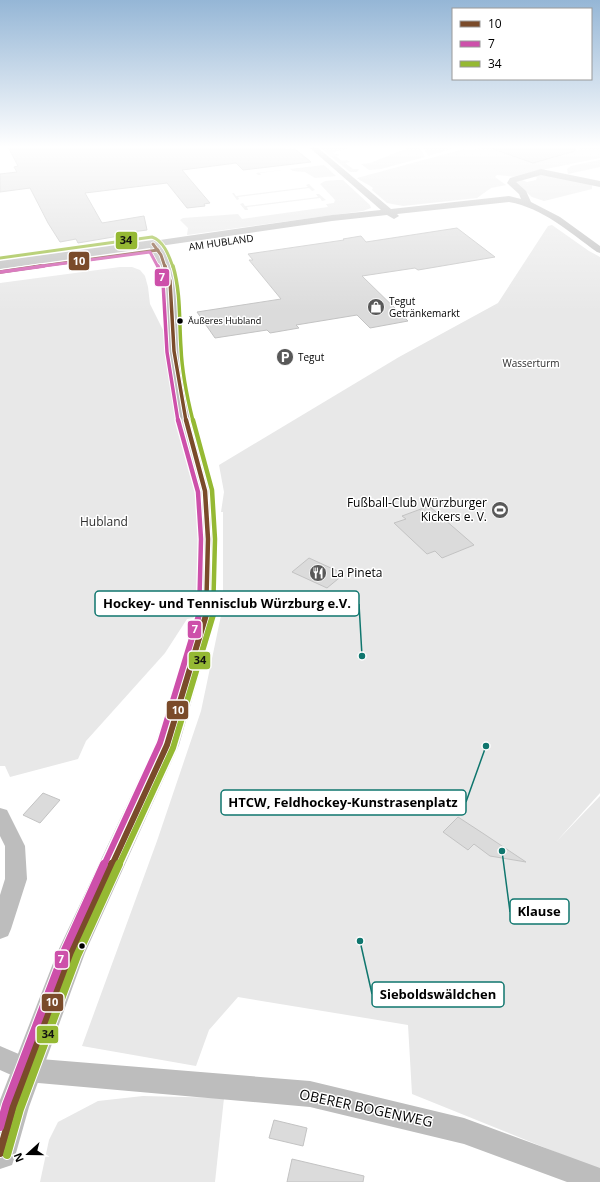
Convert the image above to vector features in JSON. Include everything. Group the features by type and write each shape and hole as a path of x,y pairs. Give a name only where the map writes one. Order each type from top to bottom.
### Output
{"street":[{"path":"377,202 392,215"},
{"path":"527,203 543,209 600,250"},
{"name":"AM HUBLAND","path":"0,265 156,247 392,215 527,203"},
{"path":"0,1153 6,1103 13,1064 71,952 167,745 206,610 206,498 187,431 182,406 174,352 173,302 170,274 156,247"},
{"name":"AM HUBLAND","path":"0,272 156,247"},
{"path":"0,816 16,879 0,930"},
{"name":"OBERER BOGENWEG","path":"13,1064 310,1094 464,1130 600,1181"}],"green space":[{"path":"286,202 247,207 248,210 245,210 240,204 243,203 245,206"},
{"path":"367,202 371,208 363,211 187,235 188,228 180,220 183,218 238,214 242,219 328,207 326,204"},
{"path":"386,202 439,202 403,206"},
{"name":"Wasserturm","path":"552,225 600,257 600,793 556,842 600,796 600,1170 412,1094 408,1025 238,997 209,1030 196,1066 82,1046 157,841 201,711 223,606 223,512 221,512 224,492 219,465 399,357 498,303 548,226"},
{"name":"Hubland","path":"120,267 132,267 140,270 145,276 150,304 174,352 198,466 206,616 187,619 165,653 86,741 78,759 10,777 5,766 0,766 0,283"},
{"path":"143,1096 224,1098 215,1182 40,1182 49,1140 58,1122 98,1101"}],"building":[{"path":"37,202 90,202 102,223 144,216 147,230 124,233 125,235 78,243 76,239 60,242"},
{"path":"182,202 210,203 204,204 205,206 187,208"},
{"path":"457,228 495,257 418,270 415,268 362,276 408,321 370,328 357,315 296,325 299,328 270,333 267,330 215,338 197,312 281,299 249,260 253,260 248,254 344,240 343,239 361,236 366,242"},
{"path":"429,506 474,545 442,558 435,551 427,554 394,523 406,519 402,516"},
{"name":"La Pineta","path":"309,558 344,574 327,588 292,572"},
{"path":"43,793 60,800 40,823 23,815"},
{"path":"458,817 526,862 490,856 474,844 468,850 443,832"},
{"path":"274,1120 307,1128 303,1146 269,1138"},
{"path":"292,1159 364,1176 363,1182 287,1182"}],"transit line":[{"name":"34","path":"0,258 152,237 158,239 167,252 177,279 181,350 186,391 195,430 212,490 215,539 213,617 173,748 77,956 20,1109 7,1155"},
{"name":"10","path":"0,1153 13,1107 71,953 167,745 206,616 208,539 205,491 188,432 180,392 174,351 170,281 161,255 153,244"},
{"name":"10","path":"0,272 158,250"},
{"name":"7","path":"0,1127 6,1105 65,950 160,743 199,615 201,539 198,492 181,434 173,393 167,352 163,282 160,270 150,252 1,272"}],"place":[{"name":"Tegut Getränkemarkt","path":"376,307"},
{"name":"Äußeres Hubland","path":"180,321"},
{"name":"Tegut","path":"285,357"},
{"name":"Fußball-Club Würzburger Kickers e. V.","path":"500,510"},
{"name":"La Pineta","path":"318,573"},
{"name":"Hockey- und Tennisclub Würzburg e.V.","path":"362,656"},
{"name":"HTCW, Feldhockey-Kunstrasenplatz","path":"486,746"},
{"name":"Klause","path":"502,851"},
{"name":"Sieboldswäldchen","path":"360,941"}]}
